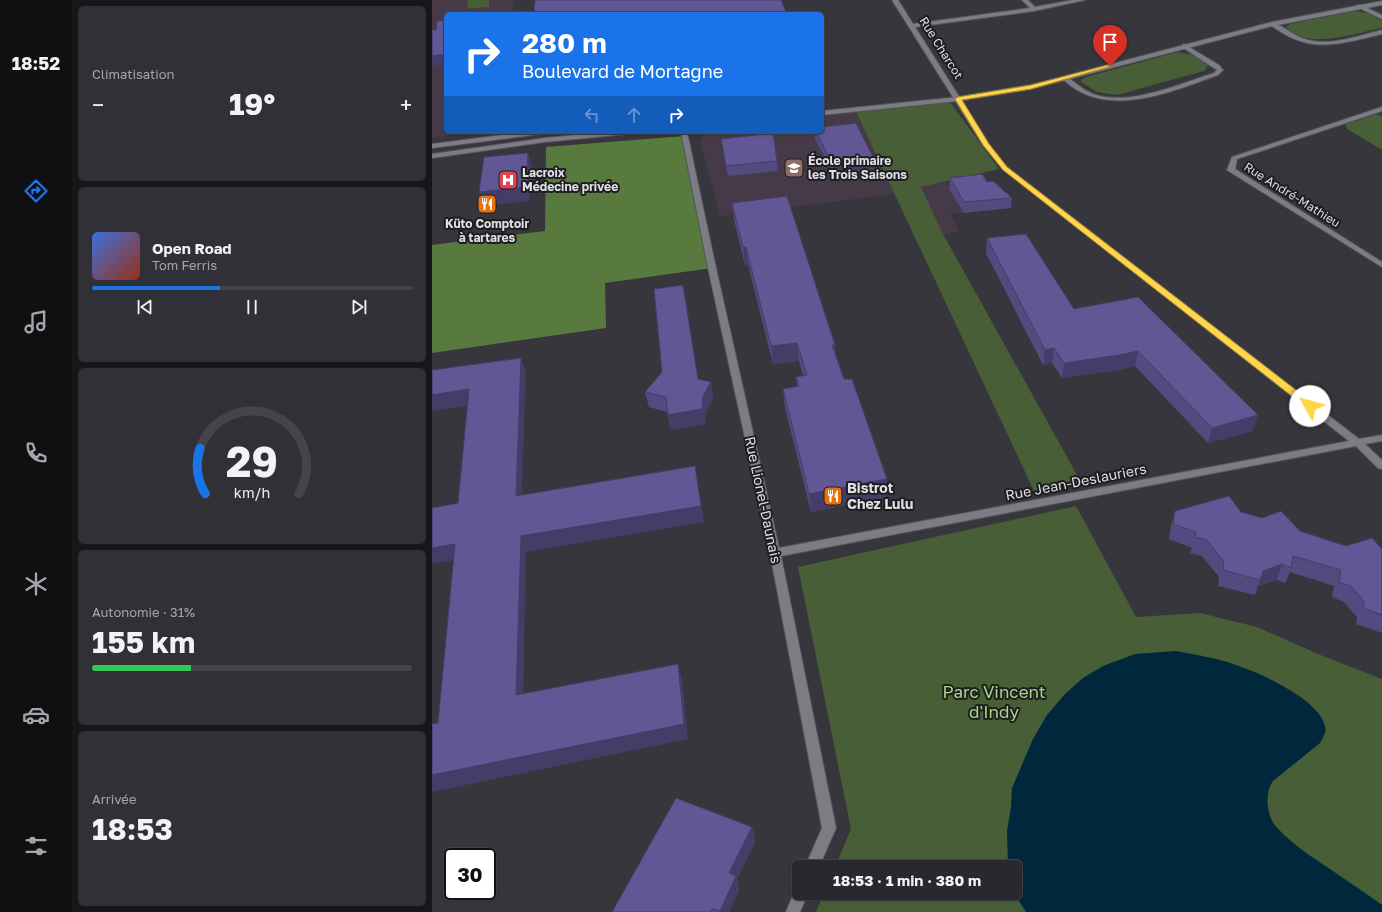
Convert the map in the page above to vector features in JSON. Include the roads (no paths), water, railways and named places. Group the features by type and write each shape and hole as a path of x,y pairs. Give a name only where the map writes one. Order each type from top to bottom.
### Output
{"street":[{"name":"Rue Charcot","path":"896,0 986,145 1005,168 1358,443 1382,466"},
{"path":"1025,0 1034,9"},
{"path":"912,26 1034,9 1082,0"},
{"path":"824,113 958,99 1031,87 1272,24 1359,6 1382,3"},
{"path":"1359,6 1382,17"},
{"path":"1272,24 1302,40 1314,43 1328,43 1382,32"},
{"path":"1065,78 1092,96 1104,99 1118,99 1157,92 1216,74 1220,70 1217,66 1184,46"},
{"name":"Rue André-Mathieu","path":"1382,109 1234,158 1231,170 1382,265"},
{"path":"432,146 525,134"},
{"path":"432,156 545,140 607,134"},
{"name":"Rue Lionel-Daunais","path":"684,134 774,553 829,828 815,860"},
{"name":"Rue Jean-Deslauriers","path":"774,553 1382,438"},
{"path":"793,912 798,900"}],"water":[{"path":"1176,651 1222,660 1259,674 1287,688 1312,706 1320,716 1325,726 1325,733 1320,743 1270,785 1268,796 1269,814 1274,824 1291,841 1382,905 1382,912 1026,912 1018,900 1022,900 1022,860 1008,860 1007,831 1011,807 1012,788 1033,739 1047,715 1065,694 1083,678 1103,666 1135,654"}],"place":[{"name":"École primaire les Trois Saisons","path":"794,168"},
{"name":"Lacroix Médecine privée","path":"508,180"},
{"name":"Küto Comptoir à tartares","path":"487,204"},
{"name":"Bistrot Chez Lulu","path":"833,496"}],"park label":[{"name":"Parc Vincent d'Indy","path":"994,702"}]}
